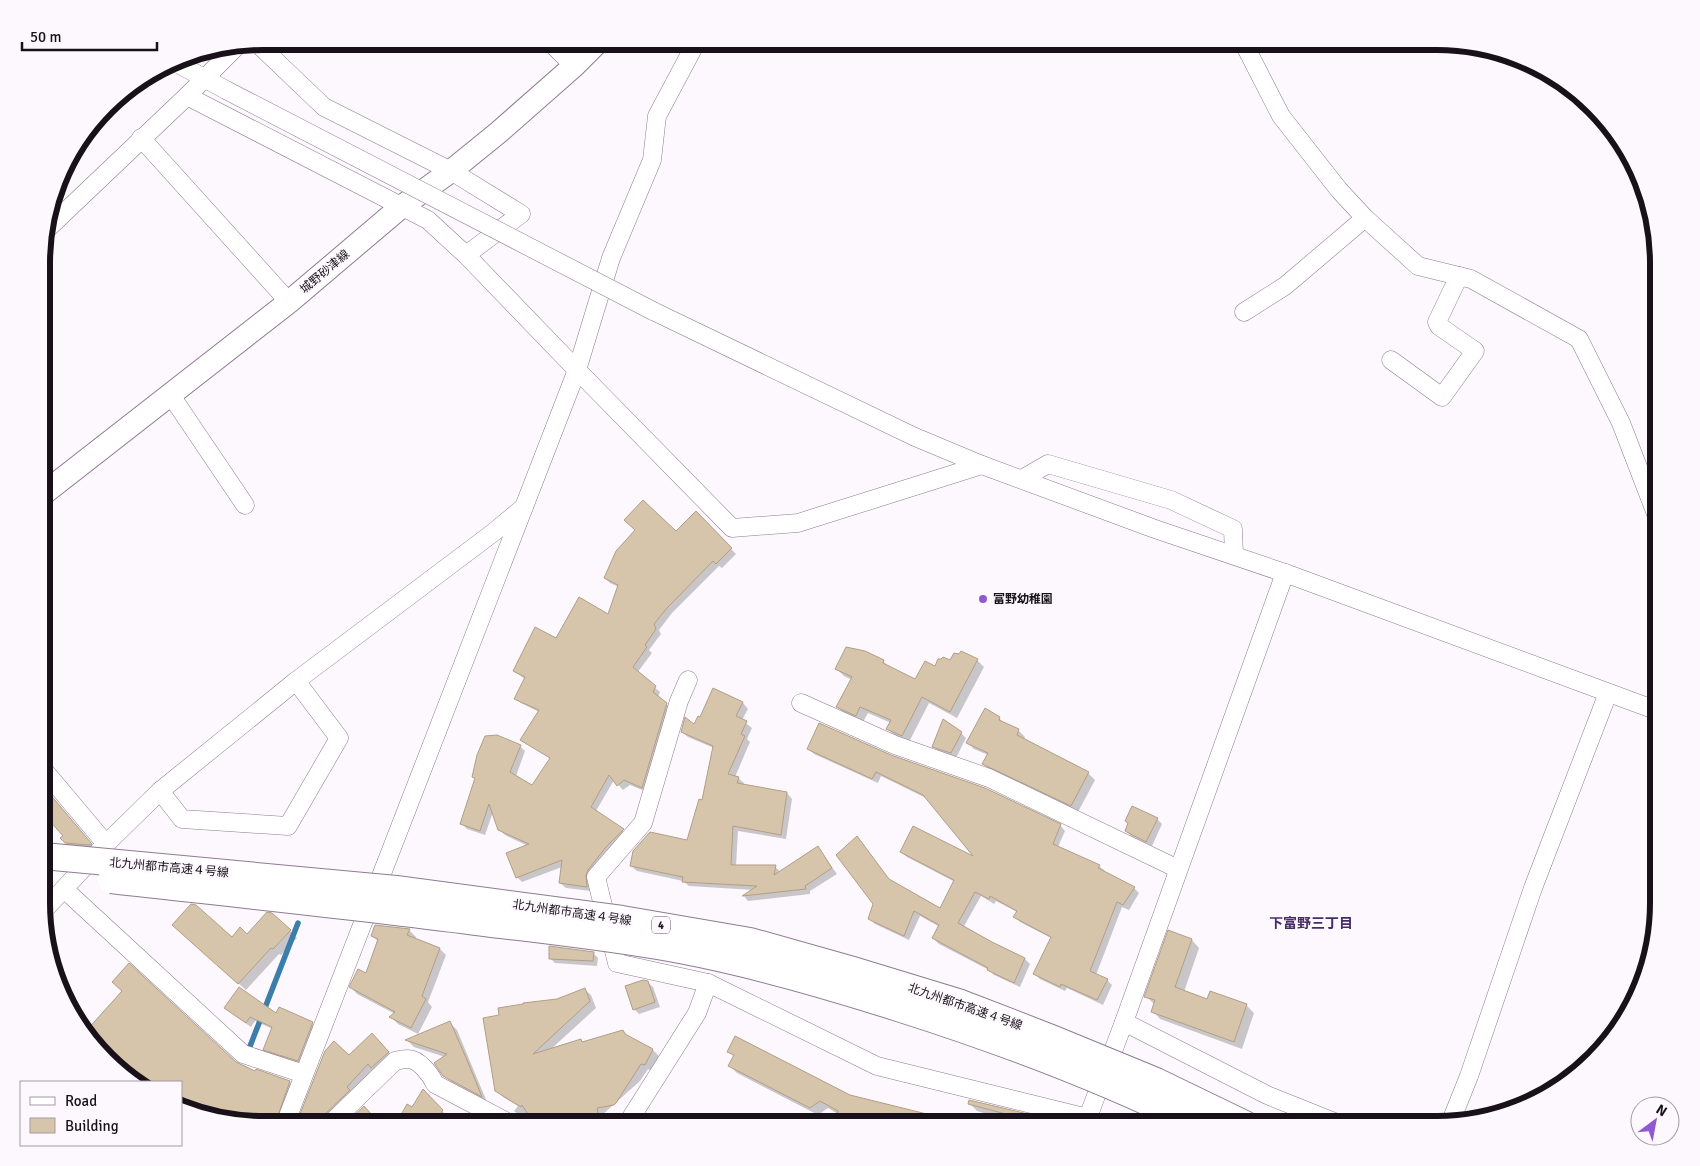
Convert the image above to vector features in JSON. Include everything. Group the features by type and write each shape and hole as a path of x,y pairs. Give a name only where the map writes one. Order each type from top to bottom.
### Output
{"highway":[{"name":"北九州都市高速４号線","path":"50,857 396,889 631,920 750,941 961,1003 1156,1081 1228,1116"},
{"name":"北九州都市高速４号線","path":"50,874 396,911 615,939 690,952 848,992 953,1026 1042,1058 1177,1116"}],"main road":[{"name":"城野砂津線","path":"50,488 289,302 402,207 451,171 499,132 590,50"}],"street":[{"path":"265,50 324,107 451,171 521,214 466,255"},
{"path":"558,50 574,66"},
{"path":"289,1116 525,507 576,370 611,258 652,160 657,116 692,50"},
{"path":"1247,50 1281,116 1339,190 1365,218 1418,266 1471,279 1579,339 1620,423 1650,496"},
{"path":"54,222 231,53"},
{"path":"182,66 653,311 915,438 1155,529 1285,573 1650,707"},
{"path":"187,96 428,220 466,255 732,528 798,523 982,465"},
{"path":"141,138 289,302"},
{"path":"1244,312 1285,286 1365,218"},
{"path":"1391,360 1442,397 1475,351 1439,326 1437,322 1459,276"},
{"path":"170,394 245,505"},
{"path":"1022,479 1048,464 1172,500 1233,529 1234,556"},
{"path":"50,904 106,844 160,791 296,681 525,507"},
{"path":"1089,1116 1285,573"},
{"path":"688,680 679,701 642,823 596,877 617,963 708,983 877,1066 1068,1116"},
{"path":"160,791 182,819 288,826 339,738 296,681"},
{"path":"1453,1116 1469,1076 1533,888 1608,693"},
{"path":"800,703 895,745 989,778 1178,870"},
{"path":"50,776 106,844"},
{"path":"64,889 251,1057 304,1074"},
{"path":"633,1116 697,1013 708,983"},
{"path":"1124,1022 1267,1095 1320,1116"},
{"path":"338,1116 395,1061 409,1059 416,1062 432,1077 436,1084 496,1116"}],"building":[{"path":"643,500 676,531 696,511 732,548 716,564 713,561 667,608 654,624 656,629 645,645 647,647 633,667 656,686 653,692 667,703 642,788 624,780 617,786 609,775 591,807 624,829 606,847 588,870 586,875 587,887 559,883 562,860 516,878 506,853 529,844 498,830 489,804 480,831 460,824 475,778 472,777 477,755 485,736 497,735 521,745 510,772 532,785 550,758 520,740 539,710 514,699 525,677 513,671 535,627 556,638 579,597 608,614 618,585 604,578 616,551 635,530 624,520"},
{"path":"846,647 865,651 884,660 883,663 915,679 925,661 935,666 938,659 943,657 950,660 954,653 959,654 961,651 978,659 950,712 922,697 902,736 886,729 891,720 860,707 856,716 836,707 852,677 835,669"},
{"path":"713,688 743,702 736,716 747,721 741,734 745,736 728,774 739,777 737,783 787,792 781,835 733,826 731,865 776,865 774,875 818,846 832,868 805,886 806,889 742,896 757,886 682,882 683,877 630,866 633,851 650,832 687,840 699,799 702,800 713,746 681,732 685,717 694,724 698,716 700,717"},
{"path":"985,708 1000,717 999,720 1019,729 1017,735 1089,772 1071,806 982,764 988,753 966,743"},
{"path":"943,719 962,732 951,753 932,747"},
{"path":"819,723 891,755 985,788 1061,824 1053,844 1100,865 1098,868 1135,887 1123,905 1117,902 1090,971 1108,979 1097,1000 1061,984 1060,987 1033,974 1051,937 1013,917 1017,911 990,896 989,899 975,892 958,923 1025,958 1014,983 987,970 988,968 932,938 939,925 914,911 904,936 868,919 873,904 836,855 857,836 889,879 940,908 954,880 900,852 913,826 973,856 923,795 876,772 872,779 807,749"},
{"path":"50,794 92,844 65,843 60,838 63,836 50,821"},
{"path":"1132,806 1158,818 1146,842 1125,831 1128,823 1125,821"},
{"path":"191,904 196,905 232,937 240,927 247,934 267,912 272,913 291,930 273,949 271,948 238,984 172,925"},
{"path":"375,925 410,929 407,935 440,948 422,996 426,999 411,1028 389,1017 395,1012 349,987 358,969 366,973 378,939 371,936"},
{"path":"1168,930 1192,939 1175,987 1207,999 1210,991 1247,1004 1234,1042 1151,1012 1155,1000 1144,997"},
{"path":"549,946 594,952 593,961 549,959"},
{"path":"129,963 236,1062 255,1071 256,1069 290,1081 278,1116 249,1116 208,1109 182,1100 182,1081 147,1081 133,1072 112,1054 90,1027 122,991 112,982"},
{"path":"643,980 648,981 655,1002 633,1010 625,986"},
{"path":"239,987 276,1013 279,1007 313,1022 298,1061 263,1050 272,1027 250,1017 246,1023 224,1008"},
{"path":"585,988 590,1001 533,1054 581,1039 582,1042 623,1030 625,1034 653,1049 645,1065 641,1064 616,1103 597,1108 599,1116 529,1116 522,1105 521,1107 495,1091 483,1018 499,1015 498,1008 557,999"},
{"path":"450,1021 482,1097 443,1076 434,1063 447,1054 405,1040"},
{"path":"372,1033 389,1052 371,1068 368,1064 347,1087 350,1090 323,1116 299,1116 325,1051 334,1041 349,1055"},
{"path":"735,1036 850,1095 935,1116 837,1116 838,1111 820,1101 810,1108 728,1066 734,1055 727,1052"},
{"path":"423,1089 443,1110 439,1116 400,1116 407,1104 412,1107"},
{"path":"969,1100 1036,1116 1013,1116 968,1104"},
{"path":"364,1106 373,1116 353,1116"}],"waterway":[{"path":"247,1054 298,923"}],"place":[{"name":"富野幼稚園","path":"983,599"}],"district":[{"name":"下富野三丁目","path":"1311,923"}]}
